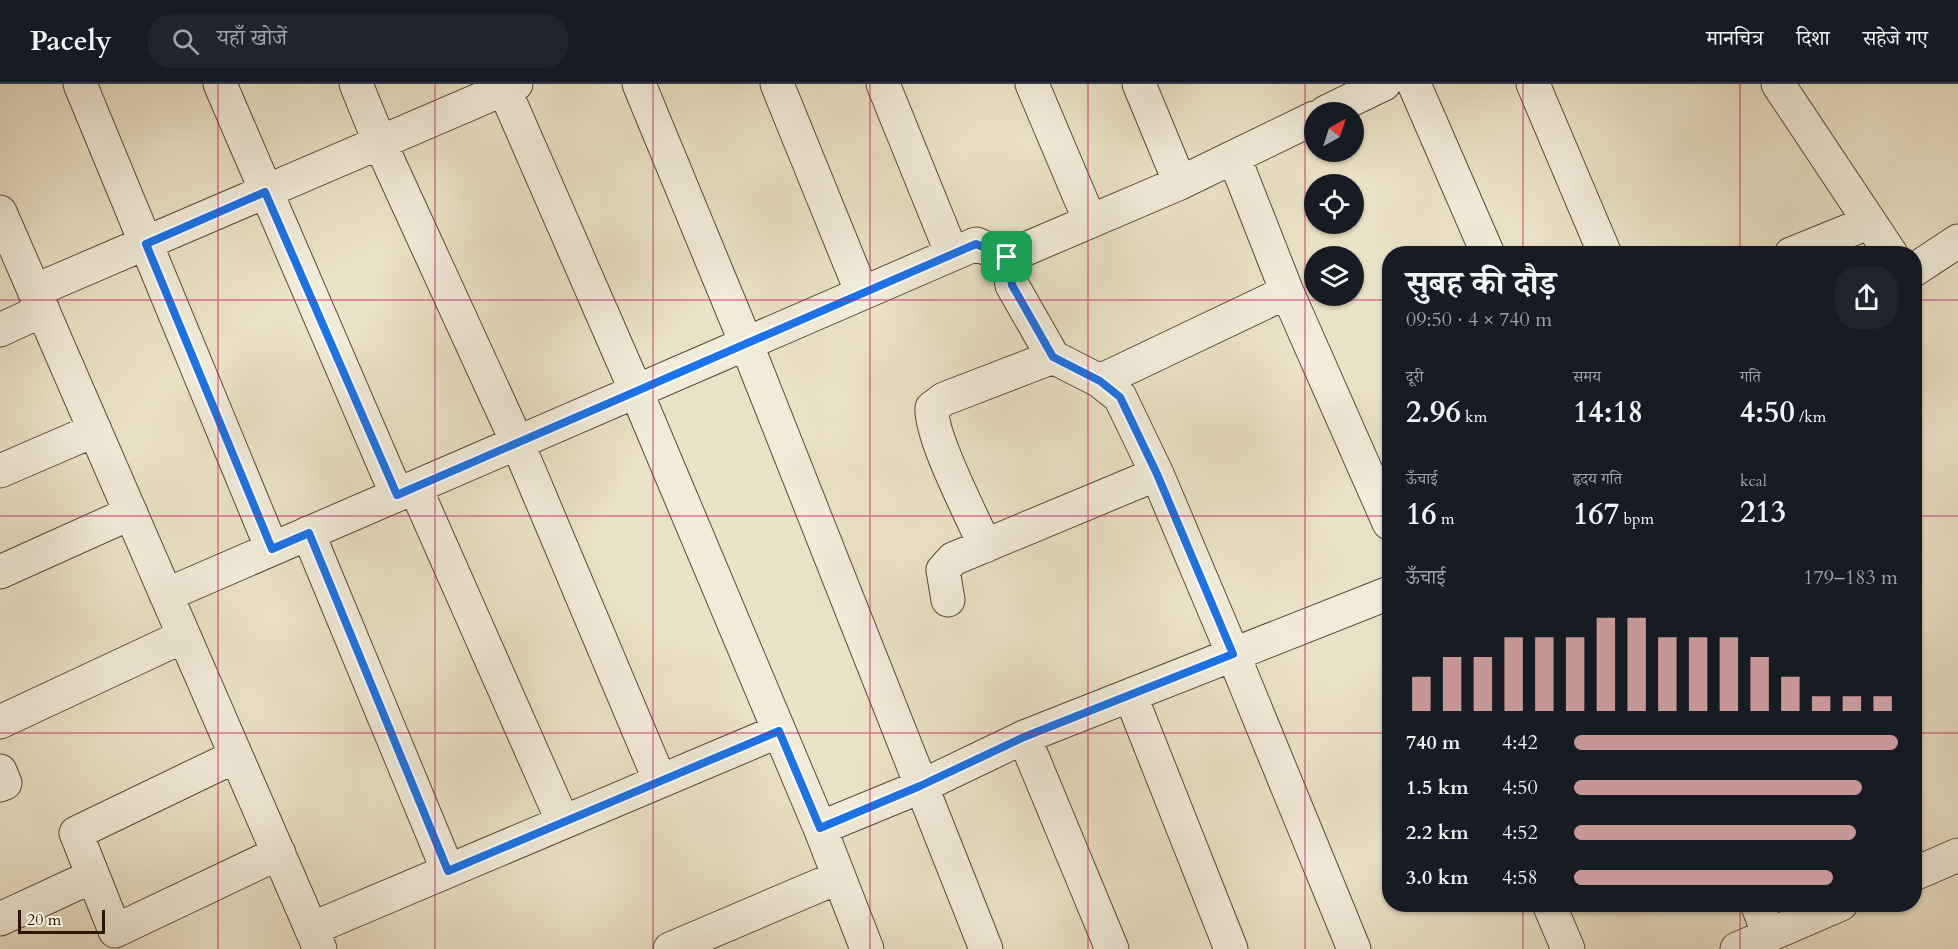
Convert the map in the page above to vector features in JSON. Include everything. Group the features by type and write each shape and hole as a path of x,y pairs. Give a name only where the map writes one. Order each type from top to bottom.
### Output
{"street":[{"path":"80,84 272,549"},
{"path":"220,84 265,192 563,822"},
{"path":"356,84 380,142 517,442 660,781"},
{"path":"639,84 746,343 986,949"},
{"path":"777,84 862,293"},
{"path":"883,84 952,254"},
{"path":"1032,84 1090,221"},
{"path":"1139,84 1180,183"},
{"path":"1414,84 1485,246"},
{"path":"1533,84 1602,246"},
{"path":"1778,84 1886,246"},
{"path":"0,330 39,301 146,244 507,86 820,828 867,949"},
{"path":"1342,102 1363,89"},
{"path":"166,595 976,244 1007,257 1180,183 1304,123"},
{"path":"1234,157 1287,291 1382,507"},
{"path":"0,212 315,939 448,871 779,731"},
{"path":"1811,246 1870,222"},
{"path":"1922,265 1958,241"},
{"path":"1007,257 1012,285 1053,357 1100,381 1120,397 1157,474 1354,949"},
{"path":"1100,381 1287,291"},
{"path":"985,546 939,440 931,419 932,408 944,399 1053,357"},
{"path":"0,471 95,430"},
{"path":"948,600 943,570 953,559 1157,474"},
{"path":"0,572 131,513"},
{"path":"309,533 448,871"},
{"path":"820,828 920,786 1024,737 1131,697 1382,596"},
{"path":"0,722 184,636"},
{"path":"1131,697 1231,949"},
{"path":"1024,737 1112,949"},
{"path":"236,756 76,833 115,931 279,853"},
{"path":"0,771 5,783 0,785"},
{"path":"1922,871 1958,855"},
{"path":"0,919 93,876"},
{"path":"670,949 840,877"},
{"path":"1552,912 1568,949"},
{"path":"1760,912 1769,935"},
{"path":"1737,949 1823,912"}],"route":[{"path":"265,192 397,495 976,244 1007,257 1012,285 1053,357 1100,381 1120,397 1157,474 1233,654 1131,697 1024,737 920,786 820,828 779,731 448,871 309,533 272,549 146,244 265,192"}]}
